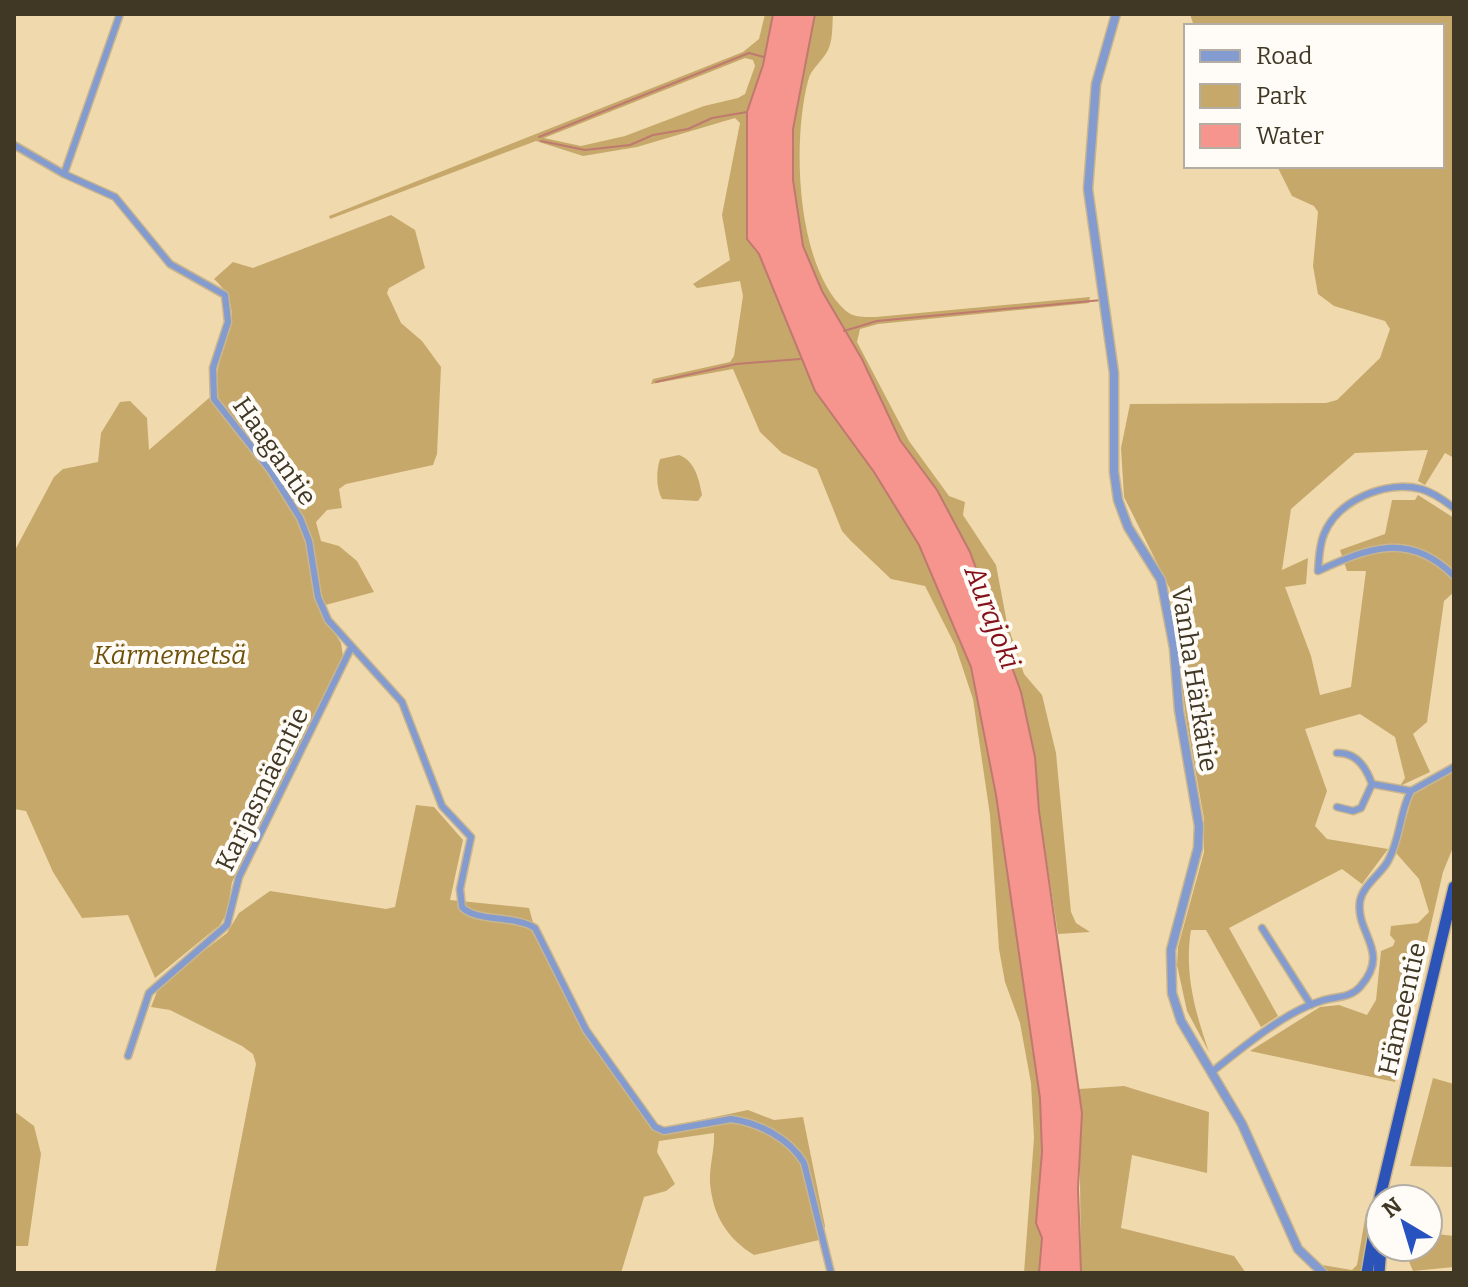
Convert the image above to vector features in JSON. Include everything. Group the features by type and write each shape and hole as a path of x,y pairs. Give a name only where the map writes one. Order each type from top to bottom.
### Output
{"highway":[{"name":"Hämeentie","path":"1367,1273 1380,1197 1396,1141 1454,887"},
{"name":"Hämeentie","path":"1390,1183 1396,1141"}],"street":[{"path":"64,174 120,14"},
{"name":"Vanha Härkätie","path":"1116,14 1096,84 1088,189 1114,373 1118,500 1128,527 1161,580 1174,648 1179,710 1199,826 1198,848 1171,950 1172,993 1181,1021 1242,1124 1298,1249 1323,1273"},
{"name":"Haagantie","path":"14,145 64,174 115,197 170,264 225,295 228,322 213,368 214,399 270,470 300,518 309,541 318,597 328,620 351,648"},
{"path":"1454,508 1421,489 1379,490 1361,496 1329,523 1320,549 1318,571 1373,549 1400,547 1431,560 1454,576"},
{"path":"351,648 402,702 435,793 450,818 471,837 460,889 462,907 475,916 527,923 535,928 586,1030 655,1127 664,1131 731,1119 742,1120 783,1140 797,1151 804,1163 831,1273"},
{"name":"Karjasmäentie","path":"128,1056 149,993 227,925 239,877 351,648"},
{"path":"1337,753 1353,755 1365,768 1372,784 1361,808 1353,811 1337,807"},
{"path":"1372,784 1411,791 1454,767"},
{"path":"1213,1071 1311,1005 1351,994 1370,971 1374,952 1361,917 1360,901 1393,852 1411,791"},
{"path":"1262,928 1311,1005"}],"green space":[{"path":"765,14 773,14 763,65 747,112 747,239 759,254 815,391 874,472 919,545 971,667 996,795 1040,1098 1043,1152 1036,1223 1042,1238 1039,1273 1024,1273 1034,1138 1031,1083 1020,1023 1005,982 999,949 990,815 973,699 955,645 925,586 891,579 842,531 817,469 782,453 760,432 733,369 651,384 653,379 730,362 734,356 743,296 740,281 697,288 693,284 730,260 722,215 740,123 735,118 637,147 583,156 536,141 330,219 329,216 743,52 759,39","holes":["745,58 753,60 755,66 745,94 738,98 704,106 625,136 581,146 544,138"]},
{"path":"815,14 833,14 832,33 828,50 809,76 803,107 800,136 802,202 817,265 829,291 846,311 856,316 876,317 1090,297 1089,303 878,324 860,329 857,342 909,441 949,496 965,502 963,515 996,565 1007,623 1024,674 1042,695 1056,753 1071,912 1076,923 1090,932 1058,934 1039,811 1035,756 1021,692 970,552 937,490 900,440 862,359 822,291 803,246 793,180 793,129"},
{"path":"1190,14 1454,14 1454,458 1445,453 1425,485 1418,481 1428,450 1355,453 1291,509 1282,570 1308,558 1306,584 1285,587 1311,656 1320,695 1351,687 1366,571 1347,571 1340,550 1385,534 1392,500 1415,500 1418,495 1454,518 1454,592 1444,601 1427,722 1413,734 1430,772 1400,786 1405,778 1395,737 1360,714 1305,729 1327,791 1315,826 1327,839 1388,849 1362,884 1342,869 1229,928 1278,1016 1261,1027 1206,930 1191,930 1189,961 1192,992 1209,1052 1187,1011 1177,965 1178,947 1204,852 1204,819 1186,718 1170,589 1124,497 1121,448 1130,404 1326,403 1337,400 1380,358 1390,329 1385,321 1334,306 1318,294 1313,266 1318,212 1314,206 1292,196 1278,168 1444,168 1444,24 1193,24"},
{"name":"Kärmemetsä","path":"391,215 415,230 425,268 389,288 387,293 401,323 422,341 441,367 437,454 433,465 346,484 339,489 342,508 327,510 316,522 321,541 339,546 357,561 374,592 318,607 341,643 343,656 232,882 227,913 220,925 155,978 128,915 82,918 53,872 26,811 14,809 14,552 54,477 63,469 98,462 101,433 120,402 130,401 147,418 149,450 216,392 220,361 229,332 231,306 214,279 233,262 253,268"},
{"path":"679,455 695,471 702,495 698,501 662,499 660,495 657,479 660,459"},
{"path":"1454,771 1454,845 1443,872 1395,1082 1250,1051 1320,1007 1339,1005 1367,1015 1376,1000 1381,951 1393,946 1395,941 1390,935 1391,926 1418,923 1429,912 1419,879 1396,853 1413,794"},
{"path":"416,805 434,807 463,840 450,900 529,908 537,937 583,1033 653,1130 748,1110 774,1120 803,1117 825,1226 819,1240 754,1255 736,1241 723,1225 714,1206 710,1177 714,1133 659,1141 657,1152 675,1184 666,1191 644,1197 621,1273 215,1273 256,1064 253,1054 242,1046 170,1010 151,1007 158,989 227,933 239,913 270,891 386,909 395,907"},
{"path":"1433,1078 1454,1084 1454,1167 1410,1166"},
{"path":"1124,1086 1209,1112 1207,1173 1132,1155 1121,1228 1234,1256 1246,1273 1081,1273 1079,1089"},
{"path":"14,1111 34,1126 41,1154 28,1246 14,1246"},
{"path":"1364,1225 1362,1273 1329,1273 1322,1265 1352,1270 1357,1265"},
{"path":"1444,1235 1454,1236 1454,1267 1413,1271 1410,1263 1444,1263"}],"water":[{"name":"Aurajoki","path":"773,14 815,14 793,129 793,180 803,246 822,291 862,359 900,440 937,490 970,552 1021,692 1035,757 1039,811 1082,1113 1078,1189 1081,1273 1039,1273 1042,1238 1036,1223 1042,1152 1040,1098 996,795 971,667 919,545 874,472 815,391 759,254 747,239 747,112 763,65"}],"waterway":[{"path":"539,137 749,53 764,57"},
{"path":"541,141 585,150 630,145 653,135 688,129 712,118 747,112"},
{"path":"844,331 877,321 1102,300"},
{"path":"656,382 736,364 800,359"}]}
